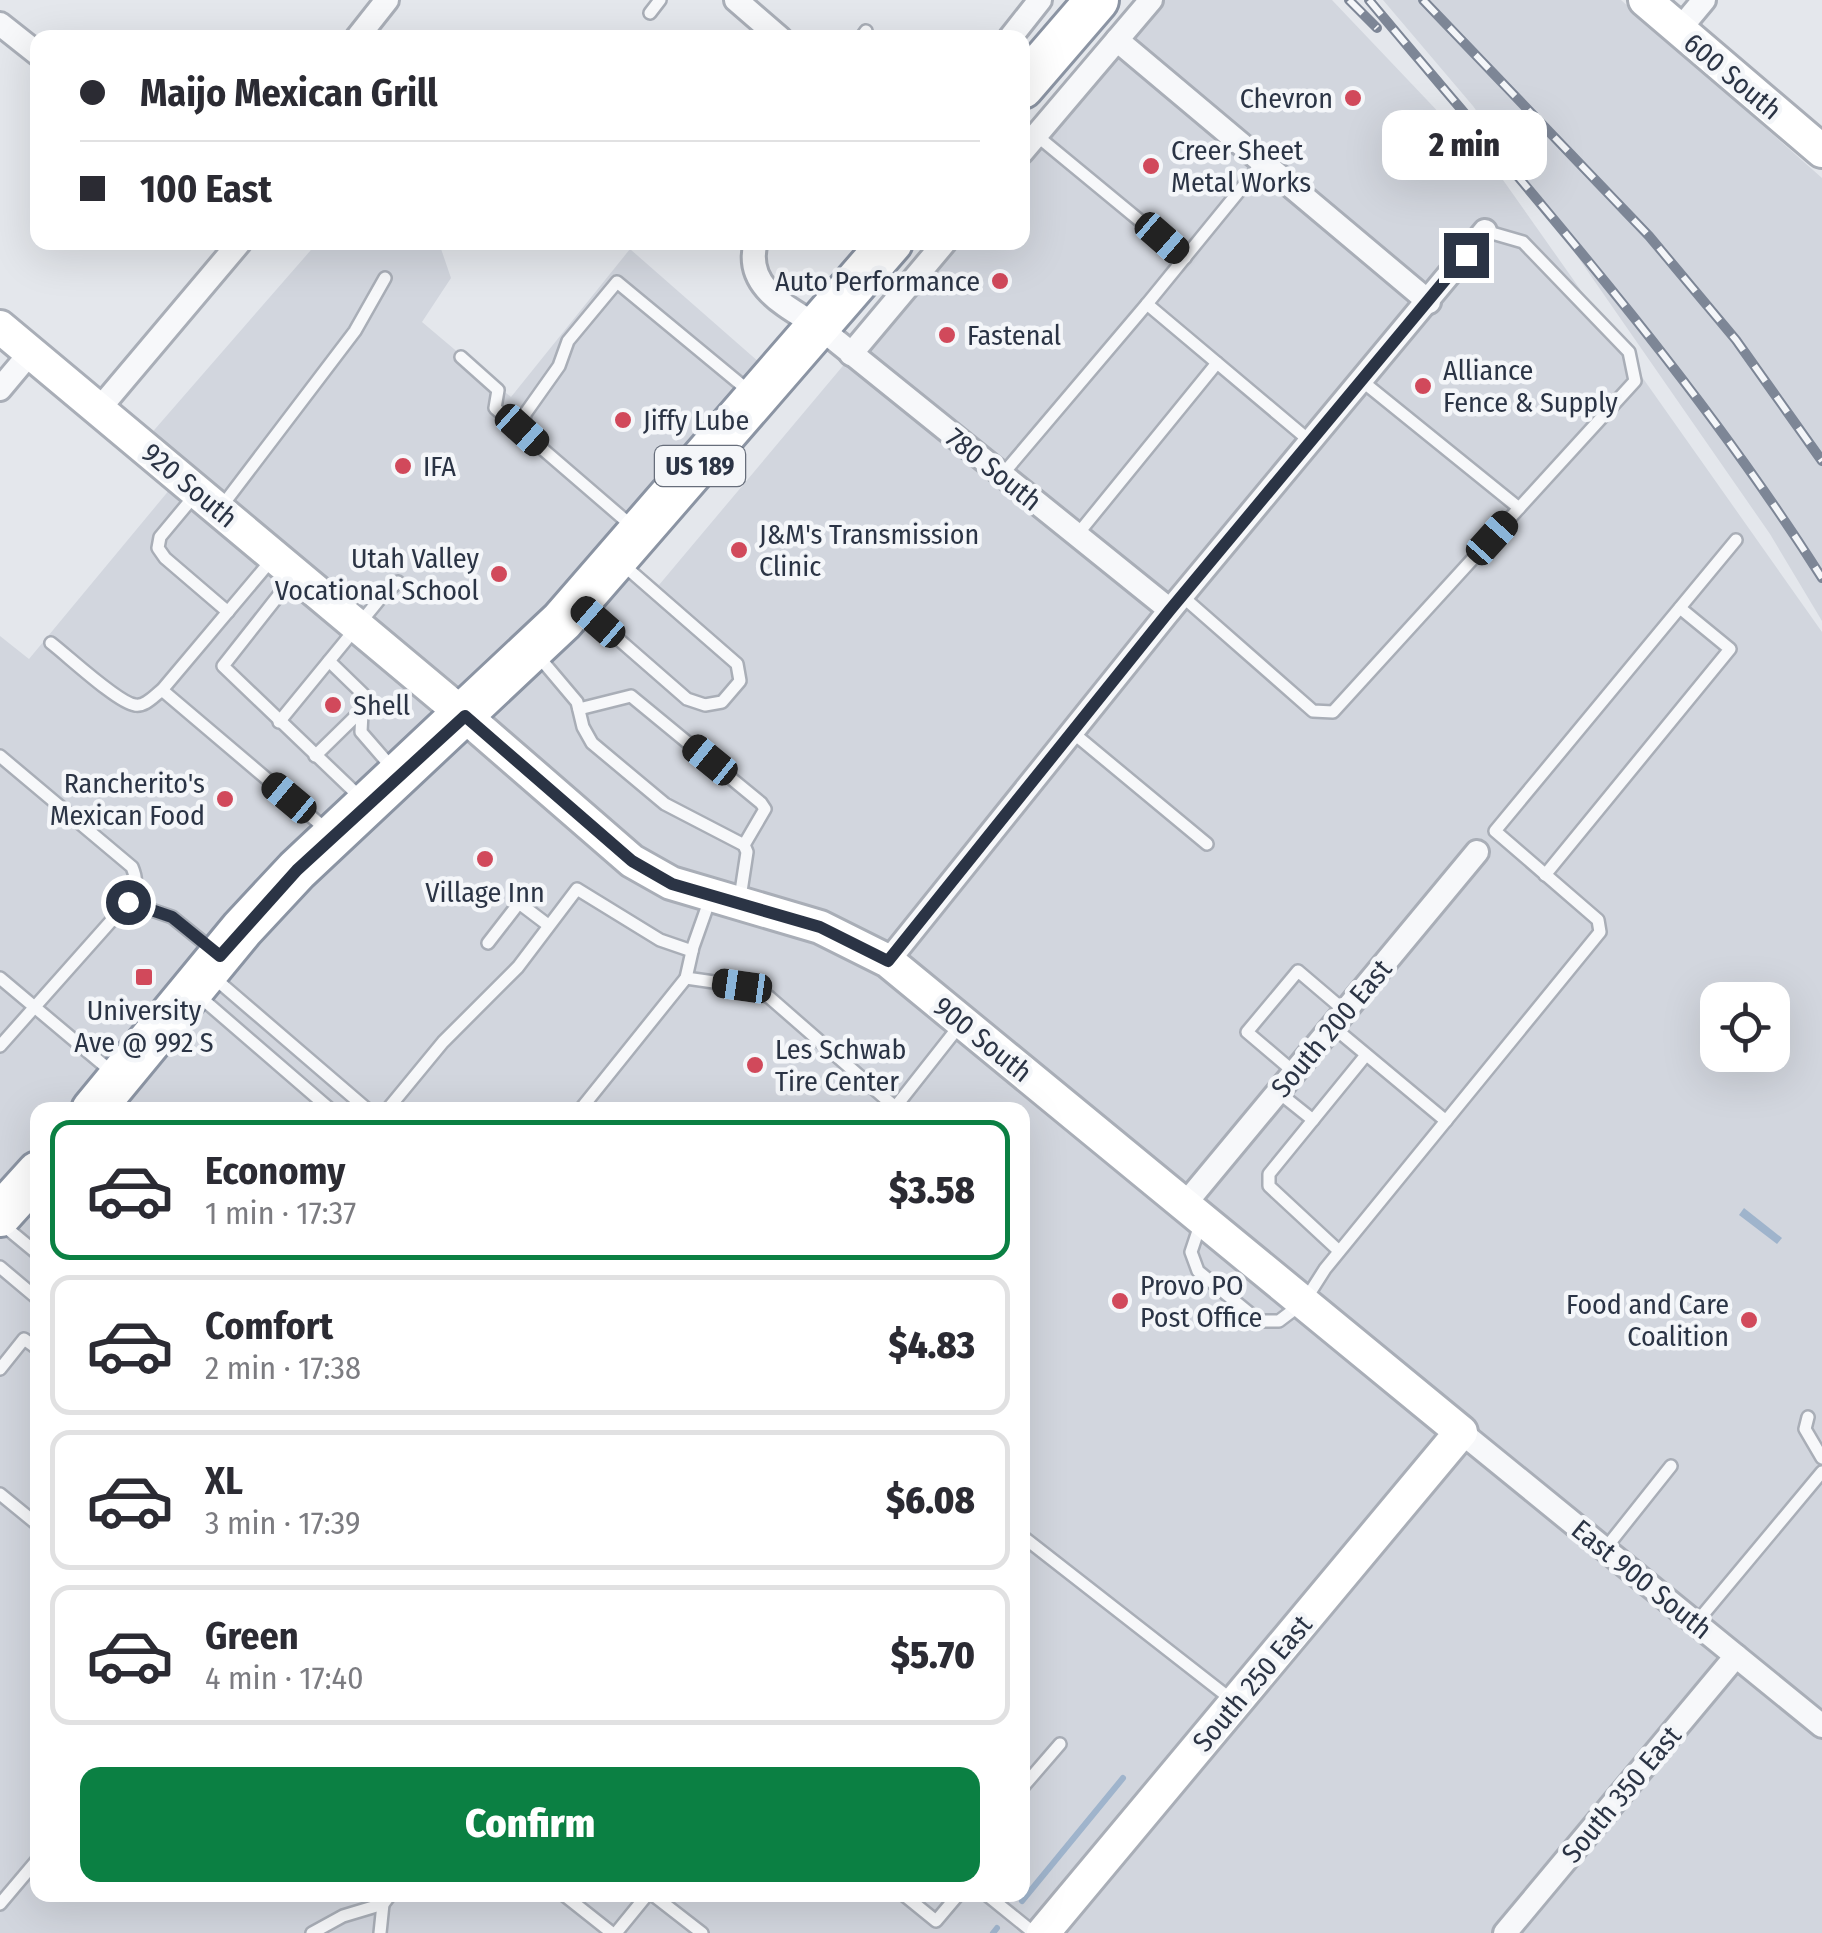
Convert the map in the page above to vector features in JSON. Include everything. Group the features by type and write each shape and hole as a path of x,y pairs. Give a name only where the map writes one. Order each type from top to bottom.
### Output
{"highway":[{"path":"1030,79 1097,0"},
{"name":"US 189","path":"106,1094 297,870 465,716 578,604 884,250"}],"street":[{"path":"364,30 388,0"},
{"path":"736,0 771,30"},
{"path":"1016,30 1040,0"},
{"path":"1030,143 1151,0"},
{"name":"600 South","path":"1646,0 1822,151"},
{"path":"1679,30 1704,0"},
{"path":"0,24 30,48"},
{"path":"1116,40 1429,302"},
{"path":"888,961 1176,603 1486,231"},
{"path":"100,408 233,250"},
{"name":"780 South","path":"755,250 754,268 768,294 819,326 1077,535 1176,603"},
{"path":"851,354 939,250"},
{"name":"920 South","path":"0,326 465,716"},
{"path":"0,389 31,352"},
{"name":"900 South","path":"465,716 632,861 672,884 820,927 888,961 1462,1432"},
{"name":"South 200 East","path":"1193,1211 1278,1092 1476,852"},
{"name":"East 900 South","path":"1462,1432 1822,1726"},
{"name":"South 250 East","path":"1043,1933 1462,1432"},
{"name":"South 350 East","path":"1506,1933 1736,1656"}],"lane":[{"path":"650,12 660,0"},
{"path":"1030,145 1185,258"},
{"path":"1002,476 1262,162"},
{"path":"1176,603 1314,711 1333,712 1635,381 1630,352 1524,242 1486,231"},
{"path":"233,606 165,558 158,548 160,537 208,500 355,331 385,278"},
{"path":"522,430 525,414 559,366 568,341 617,282 758,399"},
{"path":"1147,304 1312,442"},
{"path":"461,356 498,390 495,408 522,430 737,664 740,681 722,702 704,705 687,699 578,604"},
{"path":"1077,535 1217,363"},
{"path":"1362,382 1519,508"},
{"path":"1476,852 1736,540"},
{"path":"51,643 120,699 134,706 144,704 162,690 233,606 285,565"},
{"path":"285,565 223,666 367,804"},
{"path":"279,722 398,582"},
{"path":"1545,874 1730,650 1680,608"},
{"path":"532,650 577,702 592,744 665,804 744,845 747,852 725,899 692,951 686,978 586,1102"},
{"path":"328,661 363,694 361,732 399,776"},
{"path":"162,690 333,836"},
{"path":"580,709 632,696 761,802 765,809 744,845"},
{"path":"315,756 362,710"},
{"path":"1072,732 1207,844"},
{"path":"0,756 132,867 137,878 136,890 128,902 0,1046"},
{"path":"1304,1302 1339,1251 1600,932 1598,920 1495,831"},
{"path":"393,1102 443,1042 518,968 577,888 660,940 692,951"},
{"path":"128,902 172,917 270,1058 321,1102"},
{"path":"488,943 519,903 548,925"},
{"path":"1294,1072 1247,1032 1298,971 1366,1055 1446,1121"},
{"path":"207,972 359,1102"},
{"path":"0,978 34,1006 106,1094"},
{"path":"686,978 742,986 770,997 886,1102"},
{"path":"899,1102 962,1022"},
{"path":"270,1058 285,1040"},
{"path":"1339,1251 1269,1186 1268,1174 1366,1055"},
{"path":"1278,1092 1313,1120"},
{"path":"14,1196 30,1235"},
{"path":"0,1267 30,1292"},
{"path":"0,1369 24,1338 30,1343"},
{"path":"1808,1418 1805,1429 1822,1458"},
{"path":"1605,1549 1671,1466"},
{"path":"1696,1623 1822,1472"},
{"path":"0,1494 30,1518"},
{"path":"1030,1542 1236,1702"},
{"path":"1030,1779 1060,1744"},
{"path":"0,1904 30,1868"},
{"path":"312,1933 378,1902"},
{"path":"380,1933 385,1902"},
{"path":"573,1902 614,1933 643,1902"},
{"path":"660,1902 702,1933"},
{"path":"913,1902 936,1921 952,1902"},
{"path":"996,1902 1034,1933"}],"shaded area":[{"path":"1152,0 1332,0 1503,180 1822,632 1822,1933 0,1933 0,636 29,659 180,477 142,444 311,250 441,250 451,278 422,322 511,397 629,250 776,377 625,557 659,585 940,250 1030,250 1030,144"},
{"path":"1383,0 1621,0 1822,178 1822,621 1770,534 1473,106"}],"water":[{"path":"1744,1208 1782,1238 1777,1244 1739,1215"}],"waterway":[{"path":"1030,1891 1123,1778"},
{"path":"993,1933 997,1928"}],"railway":[{"path":"1349,0 1377,28"},
{"path":"1369,0 1662,354 1771,501 1822,578"},
{"path":"1423,0 1649,236 1736,340 1822,461"}],"place":[{"name":"Chevron","path":"1353,98"},
{"name":"Creer Sheet Metal Works","path":"1151,166"},
{"name":"Auto Performance","path":"1000,281"},
{"name":"Fastenal","path":"947,335"},
{"name":"Alliance Fence & Supply","path":"1423,386"},
{"name":"Jiffy Lube","path":"623,420"},
{"name":"IFA","path":"403,466"},
{"name":"J&M's Transmission Clinic","path":"739,550"},
{"name":"Utah Valley Vocational School","path":"499,574"},
{"name":"Shell","path":"333,705"},
{"name":"Rancherito's Mexican Food","path":"225,799"},
{"name":"Village Inn","path":"485,859"},
{"name":"University Ave @ 992 S","path":"144,977"},
{"name":"Les Schwab Tire Center","path":"755,1065"},
{"name":"Provo PO Post Office","path":"1120,1301"},
{"name":"Food and Care Coalition","path":"1749,1320"}],"route":[{"path":"128,902 172,917 220,956 297,870 465,716 632,861 672,884 820,927 888,961 1170,610 1466,255"}]}
